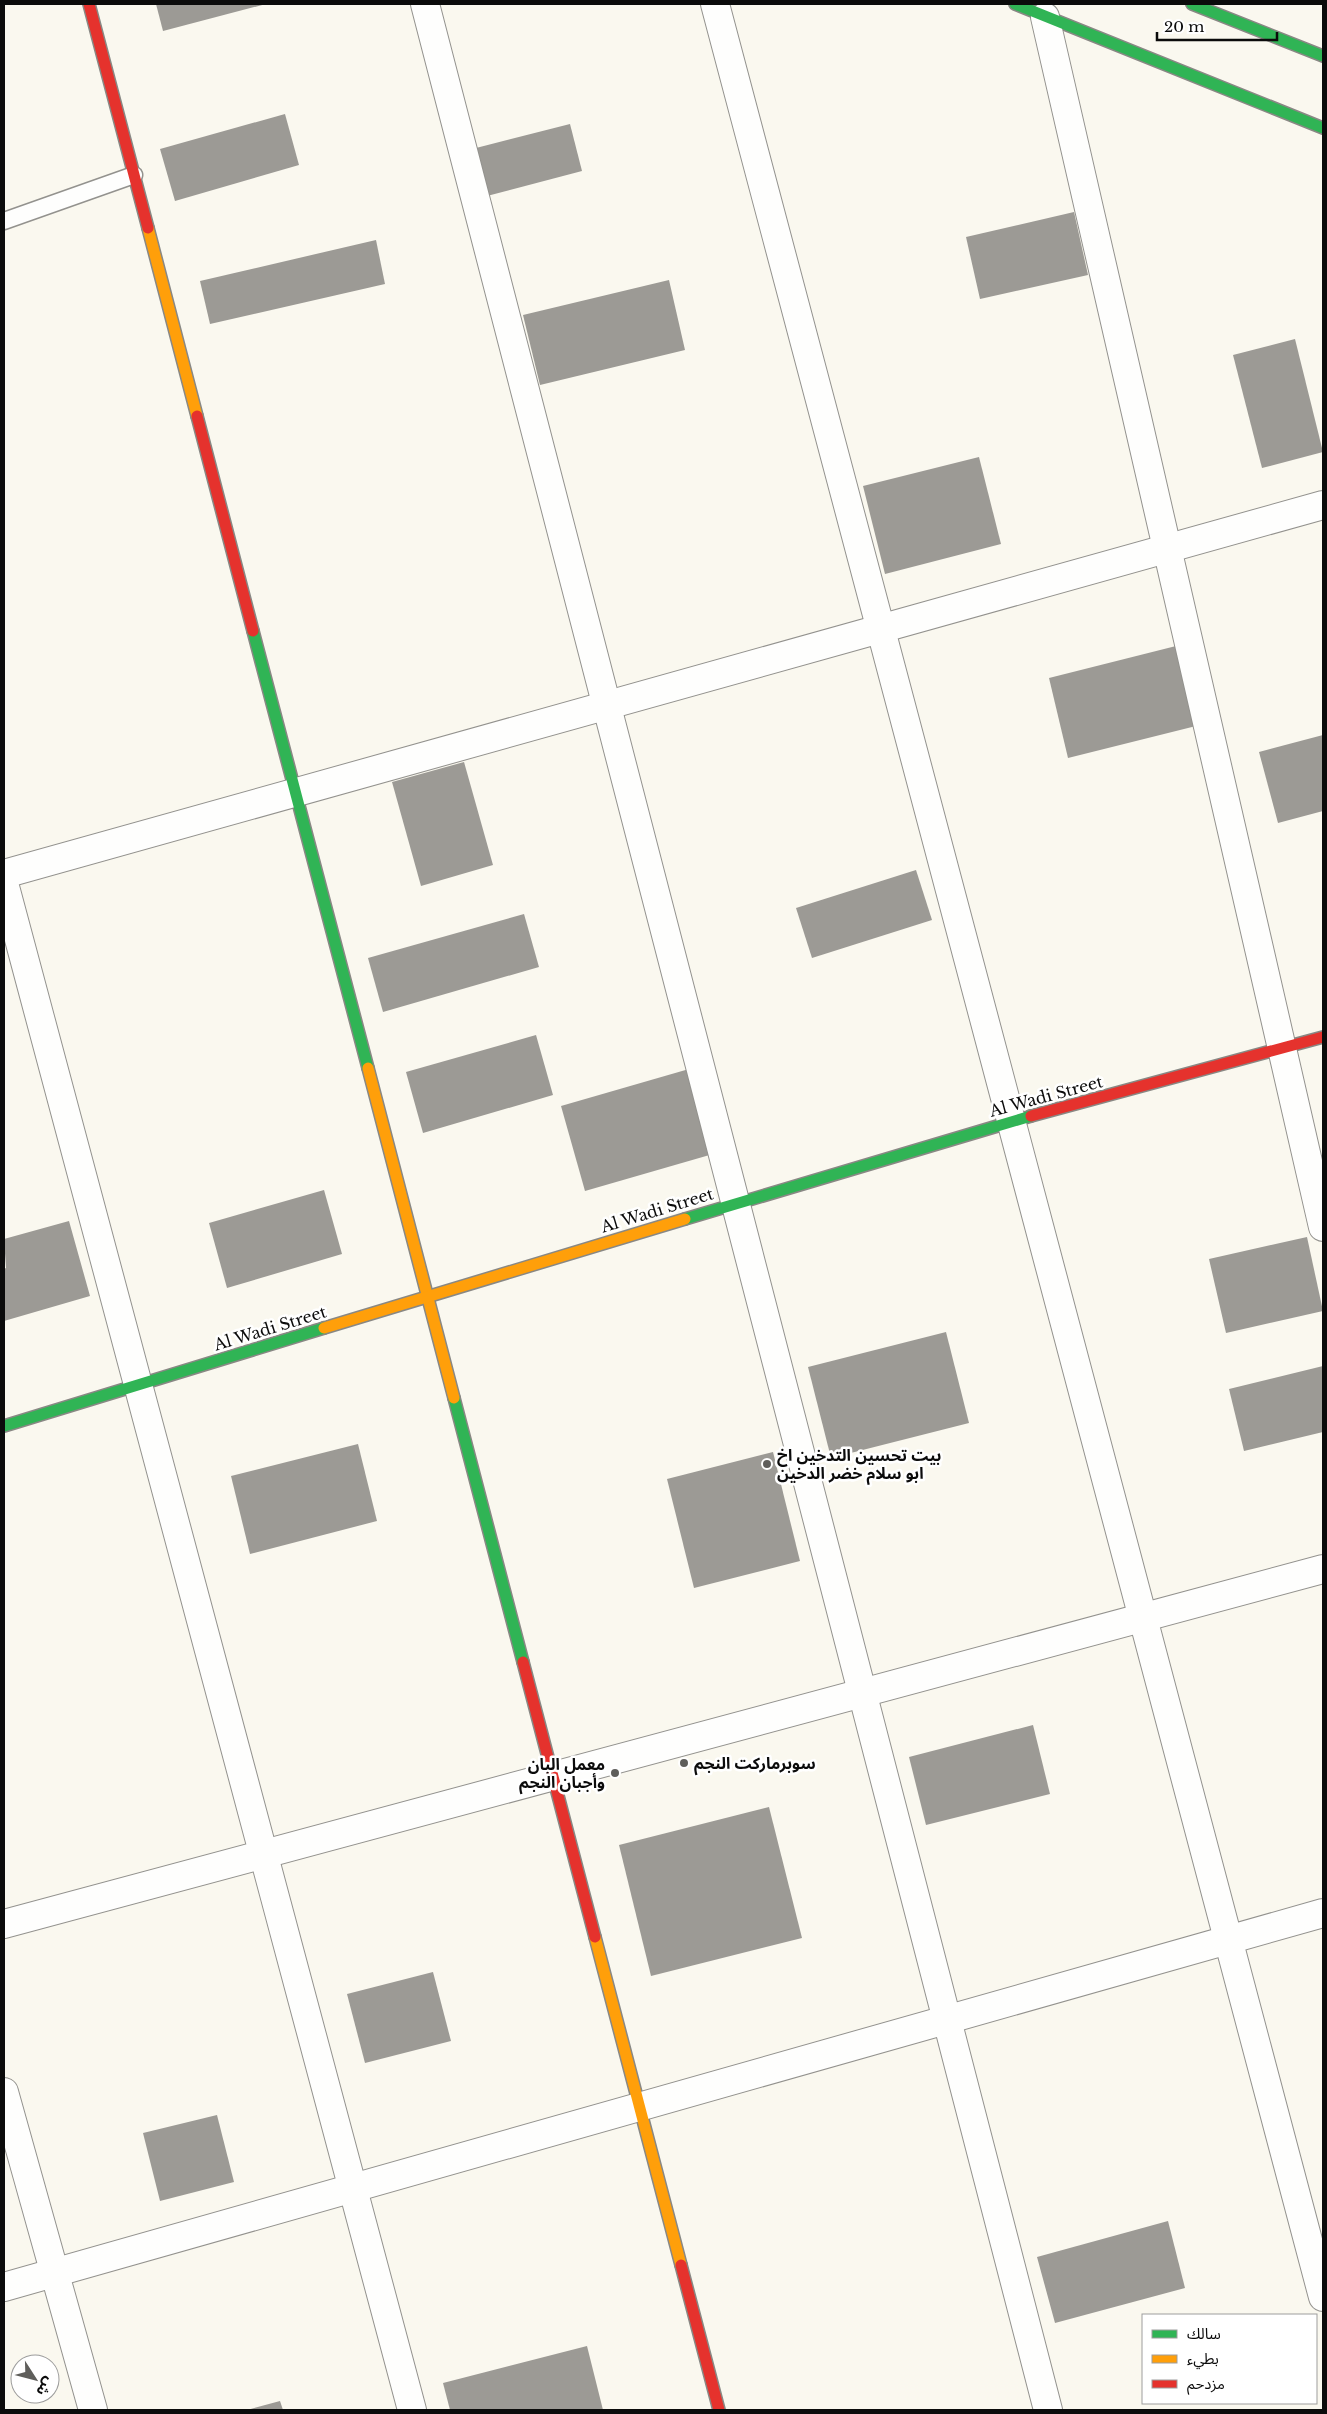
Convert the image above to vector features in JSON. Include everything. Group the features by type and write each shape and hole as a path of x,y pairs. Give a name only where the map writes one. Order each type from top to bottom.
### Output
{"main road":[{"path":"89,4 719,2410"},
{"path":"1015,4 1323,128"},
{"path":"1192,4 1323,56"},
{"name":"Al Wadi Street","path":"4,1426 427,1296 1012,1121 1323,1037"}],"street":[{"path":"425,4 1048,2410"},
{"path":"715,4 1323,2297"},
{"path":"1045,17 1323,1227"},
{"path":"4,874 1323,505"},
{"path":"4,883 412,2410"},
{"path":"4,1924 1323,1569"},
{"path":"4,2286 1323,1914"},
{"path":"4,2092 93,2410"}],"lane":[{"path":"4,221 134,175"}],"building":[{"path":"156,4 266,4 163,31"},
{"path":"285,114 299,165 175,201 160,149"},
{"path":"570,124 582,171 487,196 476,148"},
{"path":"1074,212 1088,275 980,299 966,237"},
{"path":"376,240 385,284 210,324 200,281"},
{"path":"669,280 685,350 540,385 523,315"},
{"path":"1295,339 1323,452 1262,468 1233,355"},
{"path":"979,457 1001,544 885,574 863,486"},
{"path":"1176,646 1196,726 1068,758 1049,678"},
{"path":"1323,735 1323,811 1278,823 1259,752"},
{"path":"464,762 493,865 421,886 392,782"},
{"path":"916,870 932,920 812,958 796,908"},
{"path":"524,914 539,967 383,1012 368,958"},
{"path":"536,1035 553,1095 423,1133 406,1072"},
{"path":"689,1069 713,1154 585,1191 561,1106"},
{"path":"324,1190 342,1254 227,1288 209,1223"},
{"path":"69,1221 90,1296 4,1321 4,1269 6,1268 4,1239"},
{"path":"1307,1237 1323,1311 1226,1333 1209,1259"},
{"path":"946,1332 969,1423 831,1458 808,1367"},
{"path":"1323,1366 1323,1432 1244,1451 1229,1389"},
{"path":"358,1444 377,1521 250,1554 231,1476"},
{"path":"773,1452 800,1561 694,1588 667,1479"},
{"path":"1033,1725 1050,1794 926,1825 909,1757"},
{"path":"769,1807 802,1938 651,1976 619,1845"},
{"path":"433,1972 451,2041 365,2063 347,1994"},
{"path":"217,2115 234,2182 160,2201 143,2133"},
{"path":"1168,2221 1185,2288 1055,2323 1037,2257"},
{"path":"587,2346 603,2410 450,2410 443,2383"},
{"path":"280,2401 283,2410 247,2410"}],"traffic: fast":[{"path":"1015,4 1323,128"},
{"path":"1192,4 1323,56"},
{"path":"253,631 368,1068"},
{"path":"685,1219 1031,1116"},
{"path":"4,1426 324,1328"},
{"path":"454,1398 523,1662"}],"traffic: slow":[{"path":"148,228 197,416"},
{"path":"368,1068 454,1398"},
{"path":"324,1328 685,1219"},
{"path":"595,1937 681,2265"}],"traffic: jam":[{"path":"89,4 148,228"},
{"path":"197,416 253,631"},
{"path":"1031,1116 1323,1037"},
{"path":"523,1662 595,1937"},
{"path":"681,2265 719,2410"}],"place":[{"name":"بيت تحسين التدخين اخ ابو سلام خضر الدخين","path":"767,1464"},
{"name":"سوبرماركت النجم","path":"684,1763"},
{"name":"معمل البان وأجبان النجم","path":"615,1773"}]}
